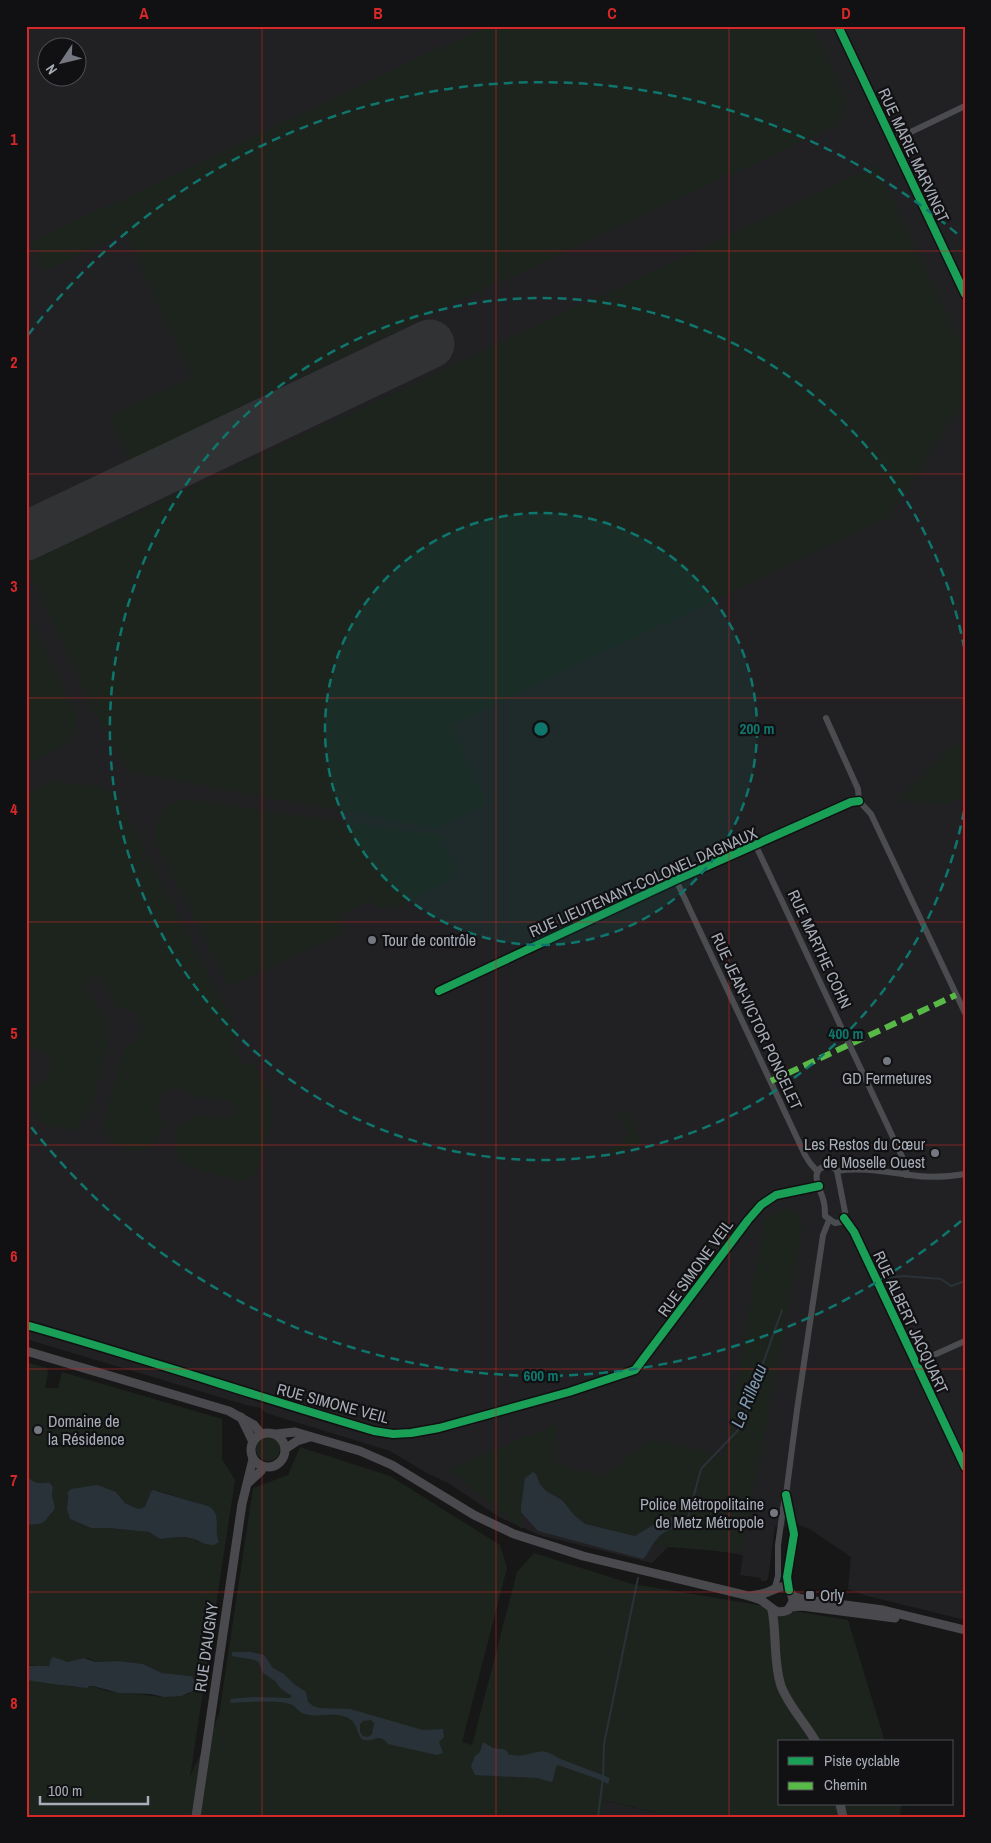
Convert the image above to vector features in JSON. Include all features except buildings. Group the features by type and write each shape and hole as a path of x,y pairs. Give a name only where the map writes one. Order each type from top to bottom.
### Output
{"main road":[{"path":"26,1351 229,1411 254,1425 261,1434"},
{"path":"241,1417 252,1442"},
{"path":"276,1434 283,1441 285,1449 283,1458 280,1463 263,1467 253,1459 250,1450 252,1442 261,1434 294,1432 360,1451 392,1465 474,1515 514,1534 583,1556 749,1596 778,1612 802,1606 866,1615 912,1618"},
{"path":"285,1449 297,1441 313,1437"},
{"name":"RUE D'AUGNY","path":"196,1817 242,1504 253,1459"},
{"name":"RUE D'AUGNY","path":"248,1483 263,1467"},
{"path":"749,1596 782,1587 790,1593 807,1600 883,1610 965,1630"},
{"path":"772,1590 767,1598 776,1630 775,1655 777,1673 788,1702 815,1740"},
{"path":"776,1630 793,1601 790,1593"}],"street":[{"name":"RUE MARIE MARVINGT","path":"838,26 965,294"},
{"path":"892,140 965,106"},
{"path":"826,718 858,789 859,800 871,814 965,1013"},
{"name":"RUE LIEUTENANT-COLONEL DAGNAUX","path":"439,991 676,880 859,800"},
{"name":"RUE MARTHE COHN","path":"756,846 902,1156 906,1165 906,1175"},
{"name":"RUE JEAN-VICTOR PONCELET","path":"676,880 805,1155 810,1164 818,1171"},
{"path":"822,1167 832,1167 837,1171 845,1212 841,1222 835,1223 825,1216 824,1200 816,1178 818,1171 822,1167"},
{"path":"837,1171 855,1168 906,1175 941,1176 965,1174"},
{"name":"RUE SIMONE VEIL","path":"26,1325 84,1341 259,1397 374,1430 392,1434 439,1428 560,1394 635,1370 761,1205 776,1195 819,1186"},
{"name":"RUE ALBERT JACQUART","path":"844,1218 854,1232 965,1467"},
{"path":"772,1590 778,1576 778,1545 797,1410 823,1235 829,1220"},
{"path":"916,1363 965,1341"},
{"path":"786,1495 794,1534 787,1577 790,1593"},
{"path":"780,1532 794,1534"}],"shaded area":[{"path":"26,26 965,26 965,1620 864,1595 848,1589 851,1557 811,1530 795,1523 783,1527 775,1526 768,1579 766,1581 761,1581 761,1578 740,1575 743,1555 671,1544 652,1563 539,1535 499,1517 448,1483 390,1451 266,1413 261,1408 26,1339"},
{"path":"486,26 812,26 847,101 835,126 418,320 129,460 110,416 192,377 125,233 43,271 30,243"},
{"path":"877,165 965,354 965,399 887,518 451,725 487,803 436,828 129,772 93,709 26,564"},
{"path":"26,611 76,713 76,724 69,741 62,747 26,764"},
{"path":"965,742 965,796 944,804 897,801 947,750"},
{"path":"52,781 105,788 115,794 238,1033 234,1045 236,1055 243,1062 254,1065 272,1099 274,1114 258,1169 250,1178 238,1181 184,1165 177,1152 175,1142 178,1128 193,1115 229,1119 232,1114 235,1114 236,1108 231,1107 232,1102 191,1096 182,1089 170,1089 160,1096 157,1107 160,1118 165,1123 152,1147 141,1151 133,1151 113,1144 105,1133 103,1124 125,1046 139,1036 141,1023 133,1012 126,1009 117,1009 99,976 95,978 93,975 87,978 90,983 85,986 105,1021 105,1033 109,1041 89,1113 84,1122 70,1131 41,1123 35,1114 32,1101 35,1085 46,1079 51,1066 45,1052 40,1049 26,1049 26,794"},
{"path":"181,799 440,835 457,872 447,883 392,909 376,906 371,900 338,915 345,932 237,983 228,985 155,841 156,826 160,816 168,807"},
{"path":"625,1109 641,1142 611,1156 608,1149 629,1138 617,1112"},
{"path":"790,1208 803,1226 742,1553 668,1547 583,1522 560,1498 543,1487 537,1478 523,1485 522,1529 448,1469 557,1424 553,1463 602,1476 651,1439 724,1456 765,1218"},
{"path":"26,1362 47,1368 48,1374 45,1388 58,1388 62,1372 222,1419 222,1459 235,1480 190,1777 219,1715 253,1488 288,1475 300,1447 390,1476 500,1545 507,1568 462,1742 472,1745 517,1572 534,1553 632,1584 848,1620 884,1740 778,1740 778,1806 901,1806 900,1817 672,1817 605,1800 602,1817 26,1817 26,1680 74,1687 93,1686 106,1691 164,1697 189,1694 191,1676 162,1673 143,1664 119,1661 95,1662 88,1658 68,1662 58,1660 45,1666 26,1666 26,1525 44,1521 55,1507 52,1496 52,1484 35,1482 26,1475","holes":["88,1487 116,1492 125,1503 138,1509 145,1507 151,1494 159,1491 208,1506 217,1519 216,1536 199,1542 191,1538 174,1536 164,1539 149,1532 91,1528 70,1519 67,1509 67,1496 79,1488"]},
{"path":"268,1437 277,1440 280,1449 277,1458 268,1461 259,1458 256,1449 259,1440"},
{"path":"533,1472 546,1491 562,1500 574,1515 585,1524 635,1536 663,1519 674,1517 688,1520 692,1526 690,1529 681,1527 664,1533 655,1541 643,1559 538,1531 521,1512 525,1478"},
{"path":"26,1475 34,1482 50,1483 53,1487 54,1510 44,1522 39,1524 26,1525"},
{"path":"97,1485 116,1492 125,1503 138,1509 145,1507 153,1490 208,1506 215,1513 219,1542 211,1545 185,1537 160,1539 149,1532 91,1528 70,1519 67,1509 68,1492 71,1489"},
{"path":"232,1652 251,1652 264,1655 273,1668 284,1674 306,1692 308,1702 313,1706 319,1708 350,1709 423,1730 443,1729 444,1737 439,1742 443,1753 437,1755 388,1744 385,1740 379,1738 363,1740 353,1722 347,1717 309,1715 302,1713 292,1705 278,1702 231,1703 230,1699 253,1697 290,1698 292,1696 263,1673 259,1663 255,1660 232,1656","holes":["371,1720 374,1723 372,1734 368,1737 363,1736 360,1732 360,1724 363,1721"]},
{"path":"53,1657 68,1662 84,1658 95,1662 119,1661 143,1664 162,1673 191,1676 196,1681 195,1690 181,1696 164,1697 151,1694 119,1693 93,1686 87,1688 26,1680 26,1666 49,1666"},
{"path":"483,1742 493,1748 504,1749 508,1754 512,1755 519,1756 545,1752 610,1778 608,1784 558,1765 551,1782 537,1778 475,1775 471,1766 475,1756 480,1752"},
{"path":"604,1800 672,1817 602,1817"}],"waterway":[{"name":"Le Rilleau","path":"884,1278 904,1276 941,1279 951,1286 965,1281"},
{"name":"Le Rilleau","path":"687,1521 701,1469 740,1428 782,1310"},
{"name":"Le Rilleau","path":"598,1817 603,1778 604,1744 638,1578"}],"runway":[{"path":"26,536 430,344"}],"marked path":[{"path":"771,1081 956,995"}],"cycle path":[{"path":"838,26 965,294"},
{"path":"439,991 676,880 851,802 859,801"},
{"path":"26,1325 374,1431 393,1434 411,1433 439,1428 569,1392 635,1370 761,1205 776,1195 819,1186"},
{"path":"844,1218 854,1232 965,1467"},
{"path":"786,1495 794,1534 787,1577 789,1590"}],"place":[{"name":"Tour de contrôle","path":"372,940"},
{"name":"GD Fermetures","path":"887,1061"},
{"name":"Les Restos du Cœur de Moselle Ouest","path":"935,1153"},
{"name":"Domaine de la Résidence","path":"38,1430"},
{"name":"Police Métropolitaine de Metz Métropole","path":"774,1513"},
{"name":"Orly","path":"810,1595"}]}
